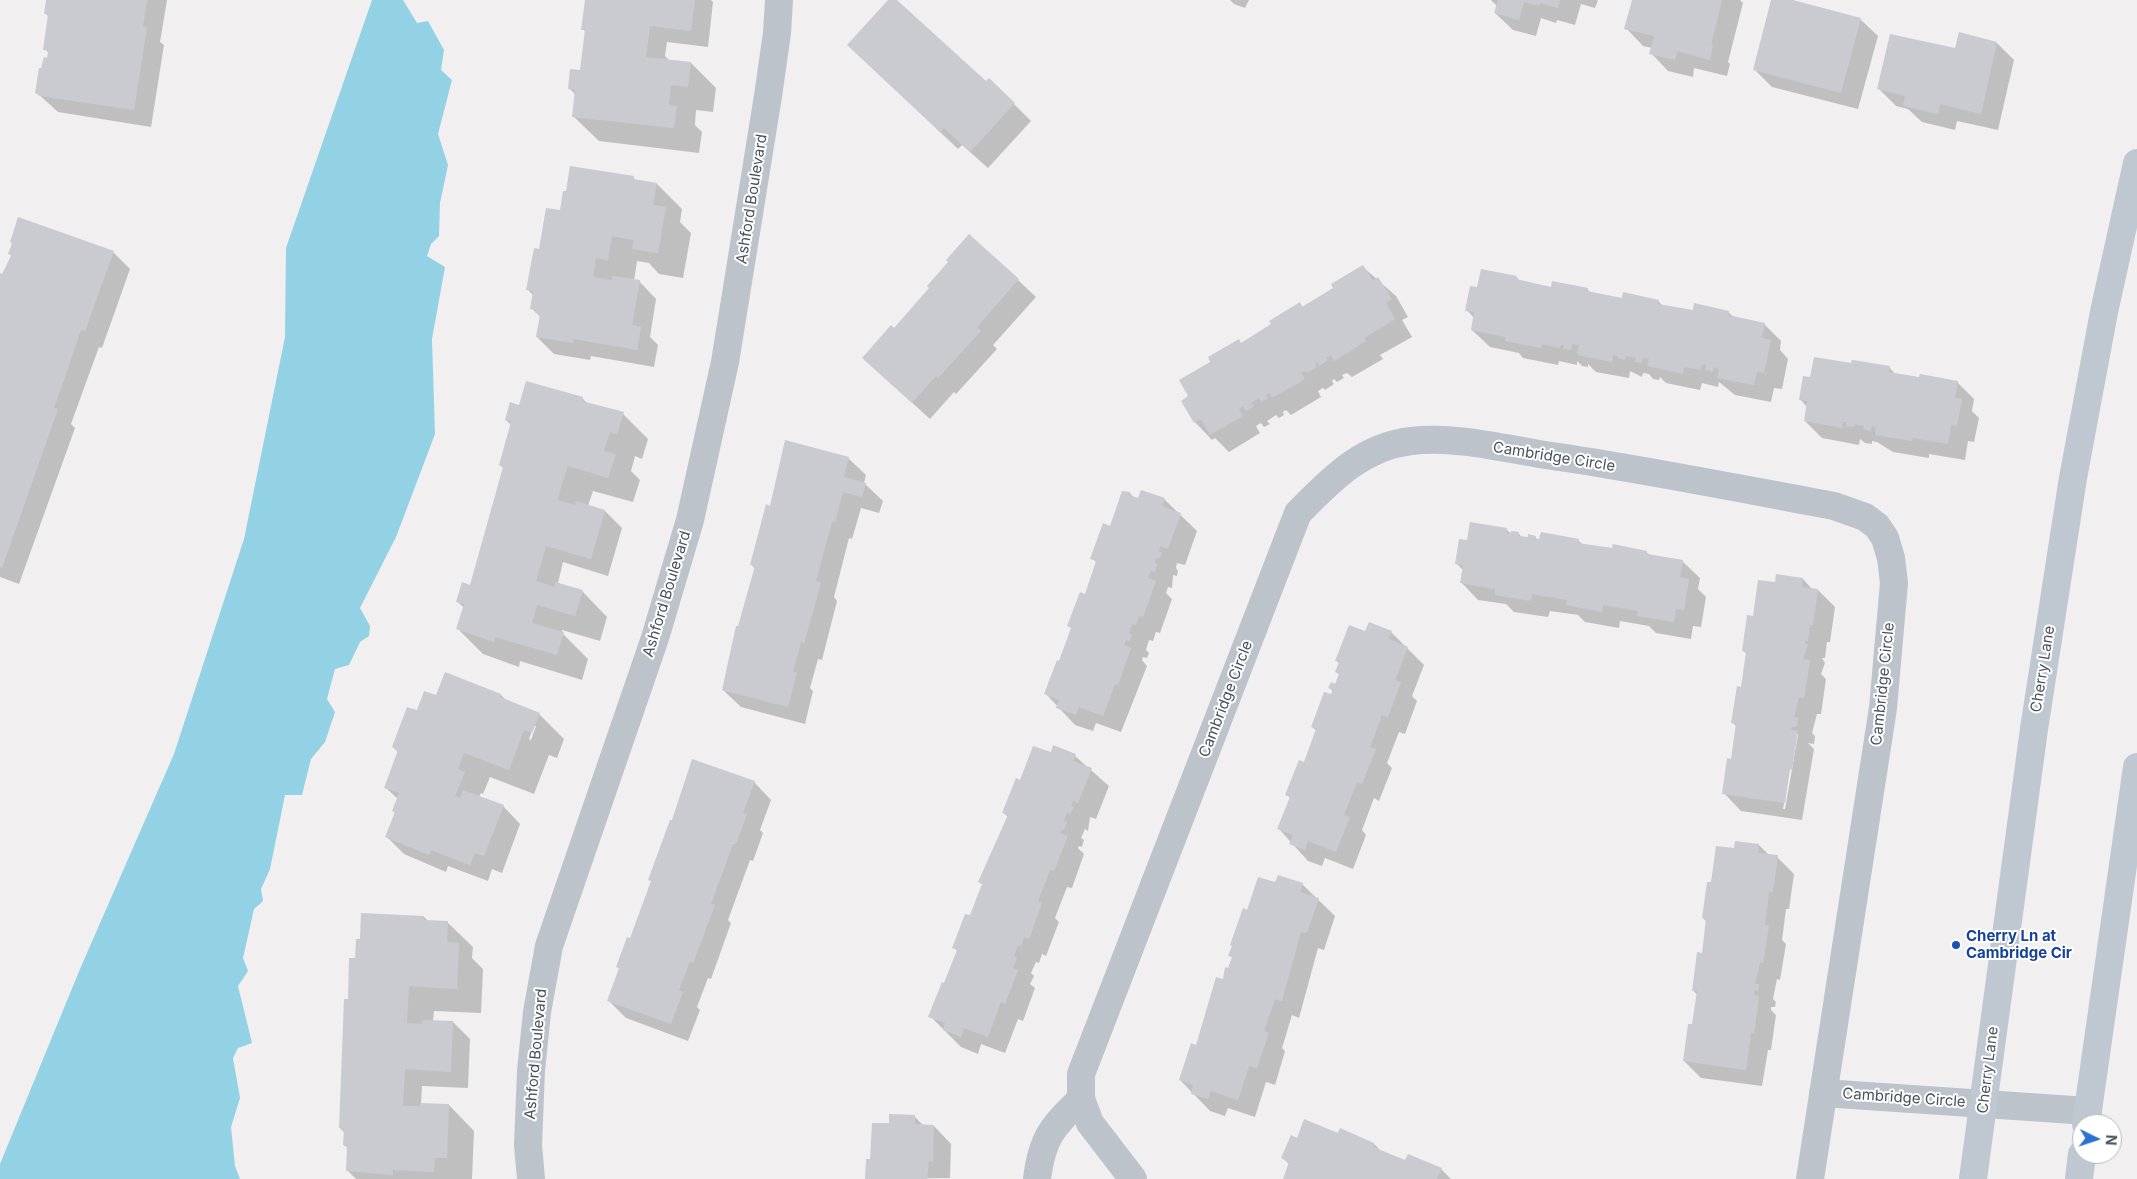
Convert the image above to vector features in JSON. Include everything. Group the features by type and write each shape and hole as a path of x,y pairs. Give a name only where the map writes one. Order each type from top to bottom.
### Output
{"main road":[{"name":"Cherry Lane","path":"1973,1179 2034,729 2073,478 2104,312 2137,163"},
{"path":"2088,1114 2137,767"},
{"path":"2079,1179 2081,1164"}],"street":[{"name":"Ashford Boulevard","path":"532,1179 528,1145 531,1071 537,1012 550,946 655,638 690,520 725,362 758,164 777,33 779,0"},
{"name":"Cambridge Circle","path":"1133,1179 1090,1123 1081,1099 1082,1074 1298,513 1337,474 1354,462 1384,448 1410,441 1443,441 1577,459 1834,506 1865,517 1877,526 1885,538 1892,558 1894,583 1883,708 1810,1179"},
{"name":"Cambridge Circle","path":"1823,1092 1984,1104 2072,1116"},
{"path":"1038,1179 1046,1140 1056,1123 1081,1099"}],"water":[{"path":"372,0 403,0 417,23 428,21 444,50 441,70 452,80 438,134 448,165 440,203 439,236 431,244 427,256 445,267 432,339 435,434 396,537 360,608 370,626 369,636 360,642 349,665 335,669 327,699 335,712 325,742 311,759 302,795 285,795 270,869 261,889 263,901 254,909 243,958 248,971 238,986 252,1043 238,1048 233,1058 240,1098 231,1127 235,1166 240,1179 0,1179 0,1164 80,969 174,754 244,539 285,337 286,248"}],"building":[{"path":"46,0 147,0 143,26 147,27 134,110 40,96 35,93 39,68 41,68 44,57 47,58 48,52 48,50 43,50 48,14 44,14"},
{"path":"585,0 695,0 691,31 650,26 646,57 691,62 688,87 671,85 669,105 677,106 674,128 572,117 575,90 568,89 570,69 580,70 585,30 581,30"},
{"path":"888,0 897,0 986,81 989,78 1015,103 970,152 944,128 940,132 847,45"},
{"path":"1498,0 1560,0 1558,8 1540,3 1539,6 1524,2 1519,20 1494,13"},
{"path":"1632,0 1722,0 1711,45 1713,45 1710,60 1677,51 1675,60 1649,54 1654,36 1624,29"},
{"path":"1771,0 1793,0 1861,18 1841,93 1753,70"},
{"path":"1959,32 1997,42 1981,114 1940,104 1938,114 1903,106 1905,96 1877,89 1890,34 1955,48"},
{"path":"570,166 634,176 634,179 657,183 653,205 666,207 658,253 632,249 634,240 612,236 608,260 596,258 593,277 612,280 612,276 640,280 632,325 641,327 637,350 574,339 573,343 536,337 540,314 535,313 536,310 530,309 533,291 526,290 534,248 539,249 546,208 560,210 563,191 566,191"},
{"path":"18,217 114,251 85,331 81,330 54,408 58,409 2,568 0,567 0,273 2,274 11,255 8,254 12,243 10,242"},
{"path":"969,234 1019,279 977,327 981,331 912,403 862,358 891,325 894,328 929,288 927,286 948,262 946,260"},
{"path":"1363,265 1373,281 1378,277 1392,299 1386,303 1395,319 1364,338 1366,341 1334,361 1331,355 1326,358 1328,360 1319,366 1317,362 1315,364 1317,367 1307,373 1305,371 1301,373 1305,379 1272,398 1270,393 1266,395 1268,398 1261,402 1259,398 1251,403 1254,406 1246,411 1243,406 1239,409 1243,416 1210,435 1201,419 1194,423 1181,401 1188,396 1179,380 1210,362 1208,357 1239,339 1241,343 1271,324 1269,321 1300,302 1302,307 1333,288 1331,284"},
{"path":"1481,269 1517,276 1516,279 1551,287 1552,281 1588,288 1587,291 1622,298 1623,292 1659,300 1658,304 1693,310 1694,303 1729,311 1728,315 1765,323 1762,338 1771,340 1764,373 1757,371 1754,385 1717,378 1719,369 1714,367 1713,372 1705,370 1706,365 1702,364 1701,370 1684,367 1683,374 1647,366 1649,359 1643,358 1642,363 1635,362 1636,358 1626,356 1625,360 1613,355 1612,362 1577,355 1579,345 1572,344 1571,350 1563,349 1564,345 1561,345 1560,348 1542,344 1541,348 1505,341 1505,337 1471,330 1474,312 1465,311 1470,286 1477,287"},
{"path":"1814,357 1851,363 1853,360 1890,366 1889,372 1919,377 1920,374 1958,381 1955,398 1962,399 1957,426 1951,425 1948,444 1913,438 1912,441 1875,435 1876,427 1872,426 1871,431 1863,429 1864,426 1855,424 1854,427 1846,426 1847,422 1843,422 1842,428 1804,421 1807,401 1799,400 1803,376 1810,377"},
{"path":"526,381 583,397 582,401 624,412 617,434 610,432 604,451 616,454 608,478 568,466 560,490 558,500 575,505 576,501 605,510 591,559 546,546 536,581 554,587 555,582 583,590 575,616 537,605 532,623 564,632 557,655 495,637 494,642 456,629 464,604 456,602 462,582 470,585 503,467 499,465 511,422 505,420 510,402 519,405"},
{"path":"785,440 849,457 844,477 866,483 862,497 843,492 835,522 832,522 816,581 821,583 804,644 801,642 793,672 797,673 788,707 722,690 736,626 738,626 755,566 750,565 766,504 770,506"},
{"path":"1141,490 1165,498 1162,506 1181,513 1168,549 1160,546 1159,551 1162,553 1159,559 1156,558 1155,572 1151,571 1148,578 1156,581 1143,617 1139,616 1136,625 1132,624 1129,633 1132,635 1129,642 1126,640 1124,645 1131,648 1118,685 1115,684 1103,716 1079,707 1076,715 1056,708 1059,700 1044,694 1071,628 1067,626 1080,592 1085,594 1096,561 1090,559 1103,523 1110,526 1122,491 1130,492 1129,495 1138,498"},
{"path":"1470,522 1507,528 1506,533 1510,534 1511,531 1519,532 1518,536 1528,537 1528,534 1536,536 1535,539 1539,539 1541,532 1579,539 1578,543 1612,548 1613,544 1647,551 1647,554 1683,560 1680,577 1689,579 1684,610 1676,609 1674,622 1637,616 1638,611 1603,605 1602,612 1566,605 1567,600 1532,594 1531,601 1495,595 1495,589 1460,583 1463,565 1455,564 1459,539 1467,540"},
{"path":"1776,574 1803,578 1802,587 1818,589 1813,625 1810,625 1808,641 1805,641 1805,644 1808,644 1803,659 1810,660 1804,698 1799,697 1794,717 1798,718 1797,727 1792,727 1791,730 1798,731 1785,803 1722,794 1727,758 1731,759 1736,724 1731,723 1737,686 1741,687 1746,652 1742,651 1747,615 1753,616 1758,580 1775,582"},
{"path":"1369,622 1392,631 1389,639 1408,647 1395,680 1401,682 1388,717 1382,715 1370,747 1376,749 1362,784 1357,782 1344,815 1350,817 1336,852 1308,841 1305,850 1289,844 1293,835 1277,829 1290,797 1285,795 1299,760 1304,762 1316,729 1311,727 1324,692 1331,694 1333,690 1328,688 1331,682 1335,684 1339,674 1335,672 1339,662 1335,661 1349,625 1365,631"},
{"path":"445,672 501,694 500,697 540,713 532,733 524,730 509,770 464,753 458,769 465,772 455,796 460,798 463,790 504,805 484,856 475,853 470,865 431,850 429,855 385,837 395,812 392,811 399,793 384,788 398,750 392,747 407,707 417,710 424,691 436,695"},
{"path":"1053,745 1076,754 1073,761 1092,768 1078,803 1073,801 1071,806 1074,807 1070,814 1067,813 1064,821 1067,822 1064,830 1060,833 1068,836 1054,871 1050,870 1038,901 1042,903 1029,939 1024,937 1021,947 1018,945 1014,956 1017,957 1013,968 1018,970 1005,1004 1001,1002 988,1037 964,1028 961,1037 943,1030 945,1023 928,1017 957,950 952,948 965,914 970,915 982,884 978,882 1008,815 1002,813 1016,778 1020,780 1033,746 1051,752"},
{"path":"692,759 755,781 743,813 747,814 736,844 733,844 711,904 715,905 693,963 690,961 679,990 683,992 671,1024 607,1001 619,968 616,967 627,937 630,938 651,881 648,880 670,820 672,820"},
{"path":"1735,841 1759,844 1758,853 1778,855 1773,892 1769,892 1765,925 1769,925 1763,963 1760,963 1755,984 1759,984 1758,991 1754,990 1754,995 1759,996 1754,1034 1751,1033 1746,1070 1683,1061 1688,1024 1692,1024 1697,991 1692,991 1697,952 1702,953 1706,919 1702,918 1707,882 1711,882 1716,846 1734,848"},
{"path":"1278,875 1303,883 1300,892 1319,898 1307,933 1301,932 1282,1001 1275,999 1264,1031 1269,1033 1257,1068 1249,1066 1238,1100 1211,1091 1208,1099 1191,1094 1193,1085 1179,1080 1191,1043 1196,1045 1216,977 1223,979 1225,967 1228,968 1232,957 1228,956 1232,946 1230,945 1243,908 1247,910 1258,877 1275,882"},
{"path":"361,913 424,916 424,920 448,921 447,942 459,943 457,989 409,986 407,1023 422,1024 423,1020 453,1021 451,1072 405,1069 403,1106 420,1106 420,1103 449,1104 447,1158 435,1158 434,1172 393,1170 393,1175 346,1171 347,1145 343,1145 344,1129 339,1128 344,999 348,999 349,958 355,958 356,939 360,939"},
{"path":"889,1114 915,1115 915,1124 934,1125 933,1162 929,1161 927,1179 865,1179 866,1159 870,1159 872,1123 889,1123"},
{"path":"1304,1119 1338,1133 1340,1128 1374,1143 1373,1147 1405,1160 1408,1154 1442,1168 1437,1179 1283,1179 1289,1162 1281,1158 1291,1135 1297,1138"}],"place":[{"name":"Cherry Ln at Cambridge Cir","path":"1956,945"}]}
